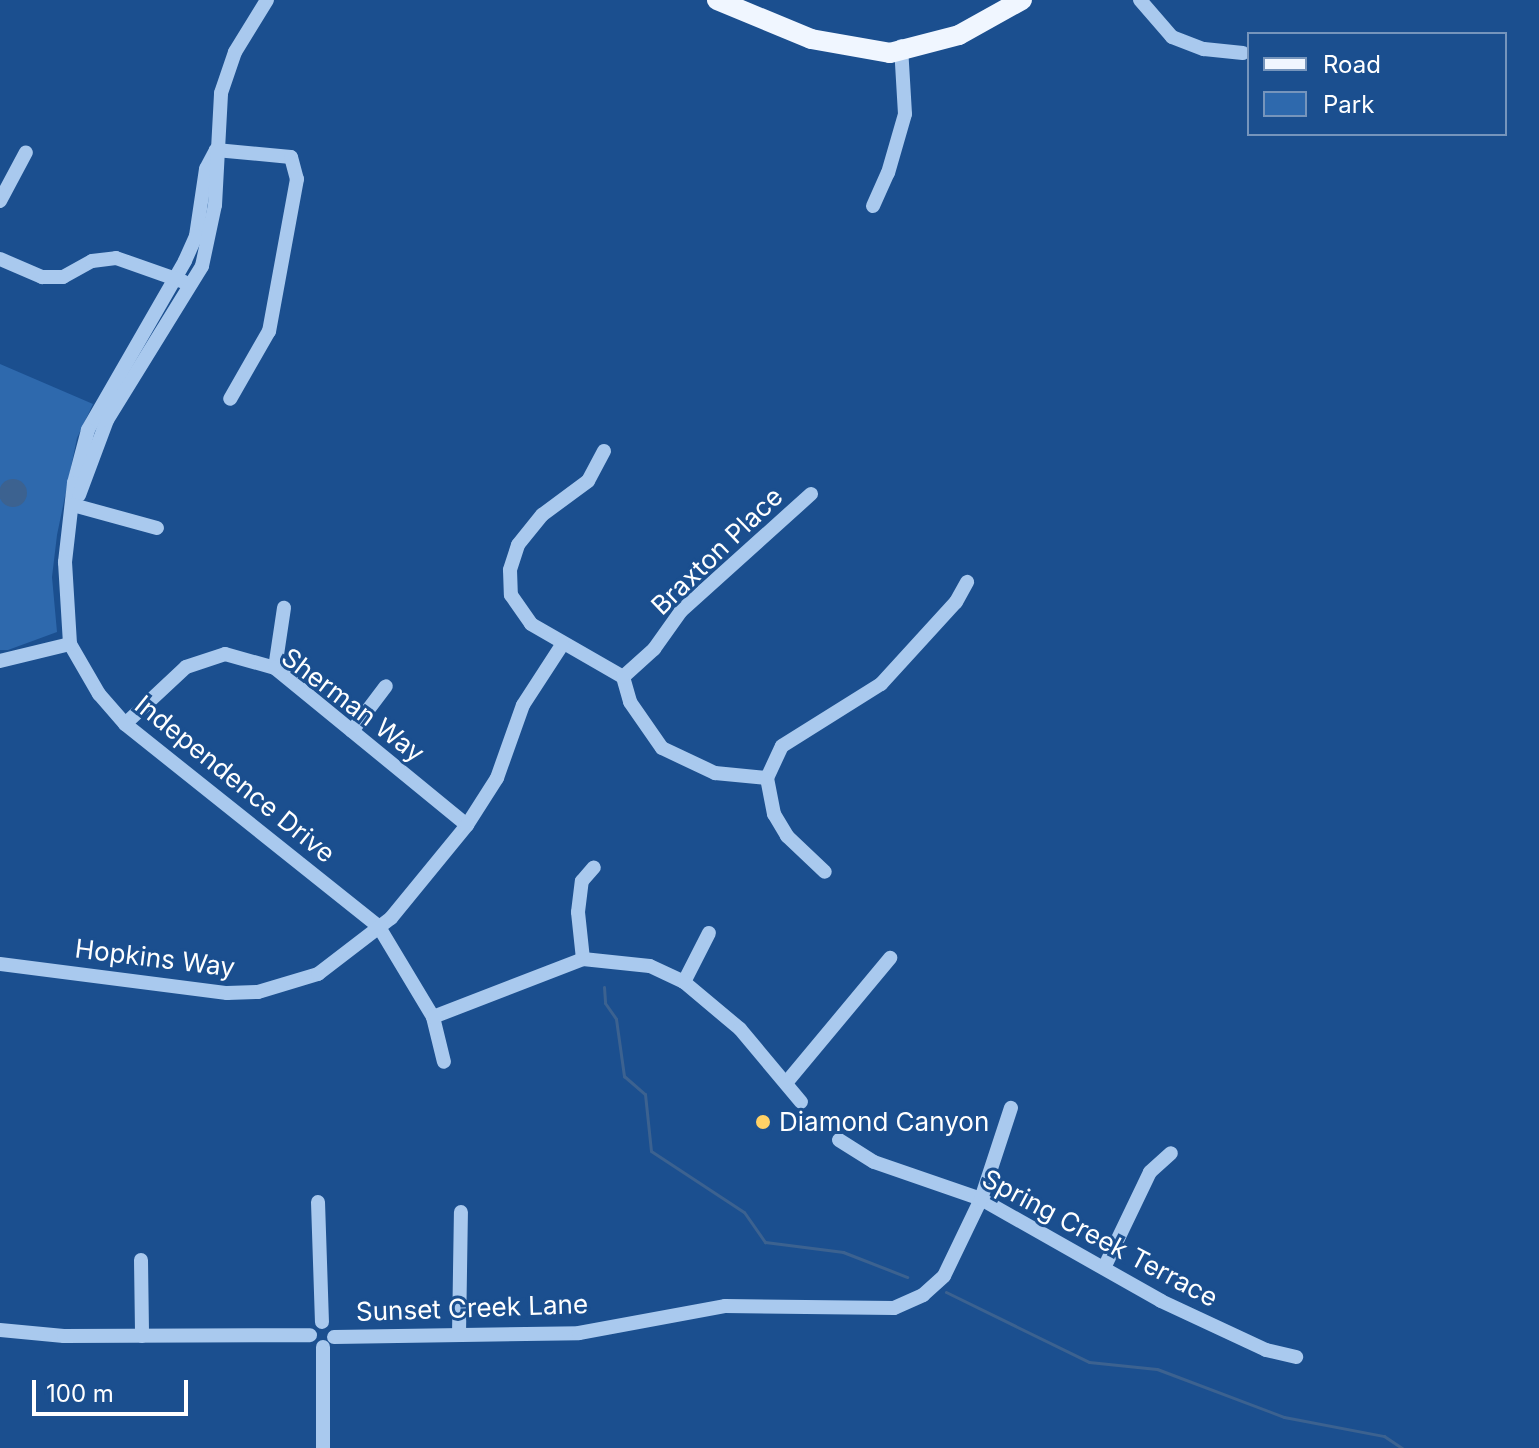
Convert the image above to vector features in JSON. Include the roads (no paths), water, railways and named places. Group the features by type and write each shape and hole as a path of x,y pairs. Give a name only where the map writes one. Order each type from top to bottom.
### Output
{"main road":[{"path":"717,0 811,39 890,53 901,46"},
{"path":"738,0 829,35 901,46 959,35 1022,0"}],"street":[{"name":"Independence Drive","path":"73,505 107,420 192,285 212,234 216,150 228,71 267,0"},
{"path":"1140,0 1172,37 1204,49 1243,53"},
{"path":"873,206 905,114 901,46"},
{"name":"Independence Drive","path":"216,150 206,169 196,236 88,430 65,562 70,644 99,694 125,724 379,927 433,1017 444,1062"},
{"path":"216,150 291,157 297,179 269,331 230,399"},
{"path":"0,201 26,152"},
{"path":"0,259 42,277 63,277 92,261 116,258 192,285"},
{"path":"604,451 588,481 542,515 526,535 510,570 511,595 519,608 562,645 623,677 630,702 662,748 715,773 767,778"},
{"name":"Braxton Place","path":"623,677 654,649 681,611 811,494"},
{"path":"73,505 157,528"},
{"path":"825,872 787,836 774,814 767,778 782,746 881,684 956,602 967,582"},
{"path":"275,668 284,608"},
{"path":"0,661 70,644"},
{"name":"Hopkins Way","path":"0,964 227,993 258,992 318,974 379,927 418,890 467,825 497,778 523,705 562,645"},
{"name":"Sherman Way","path":"125,724 186,667 225,654 275,668 467,825"},
{"path":"352,731 386,686"},
{"path":"583,959 578,912 582,881 594,867"},
{"path":"684,982 709,933"},
{"path":"786,1083 890,958"},
{"path":"433,1017 583,959 650,966 684,982 740,1029 801,1102"},
{"name":"Sunset Creek Lane","path":"329,1342 579,1333 725,1306 894,1308 923,1295 944,1276 981,1199 1011,1108"},
{"name":"Spring Creek Terrace","path":"839,1140 874,1162 981,1199 1183,1312 1266,1350 1296,1357"},
{"path":"1104,1268 1150,1172 1171,1153"},
{"path":"310,1335 322,1322 318,1202"},
{"path":"459,1335 461,1212"},
{"path":"141,1260 142,1336"},
{"path":"322,1322 331,1326 323,1448"},
{"path":"0,1330 142,1336 310,1335 329,1342"}],"waterway":[{"path":"604,987 605,1003 616,1019 624,1076 645,1094 651,1151 744,1212 765,1242 843,1252 907,1277"},
{"path":"946,1292 1089,1362 1157,1369 1284,1417 1384,1436 1402,1448"}],"place":[{"name":"Diamond Canyon","path":"763,1122"}]}
